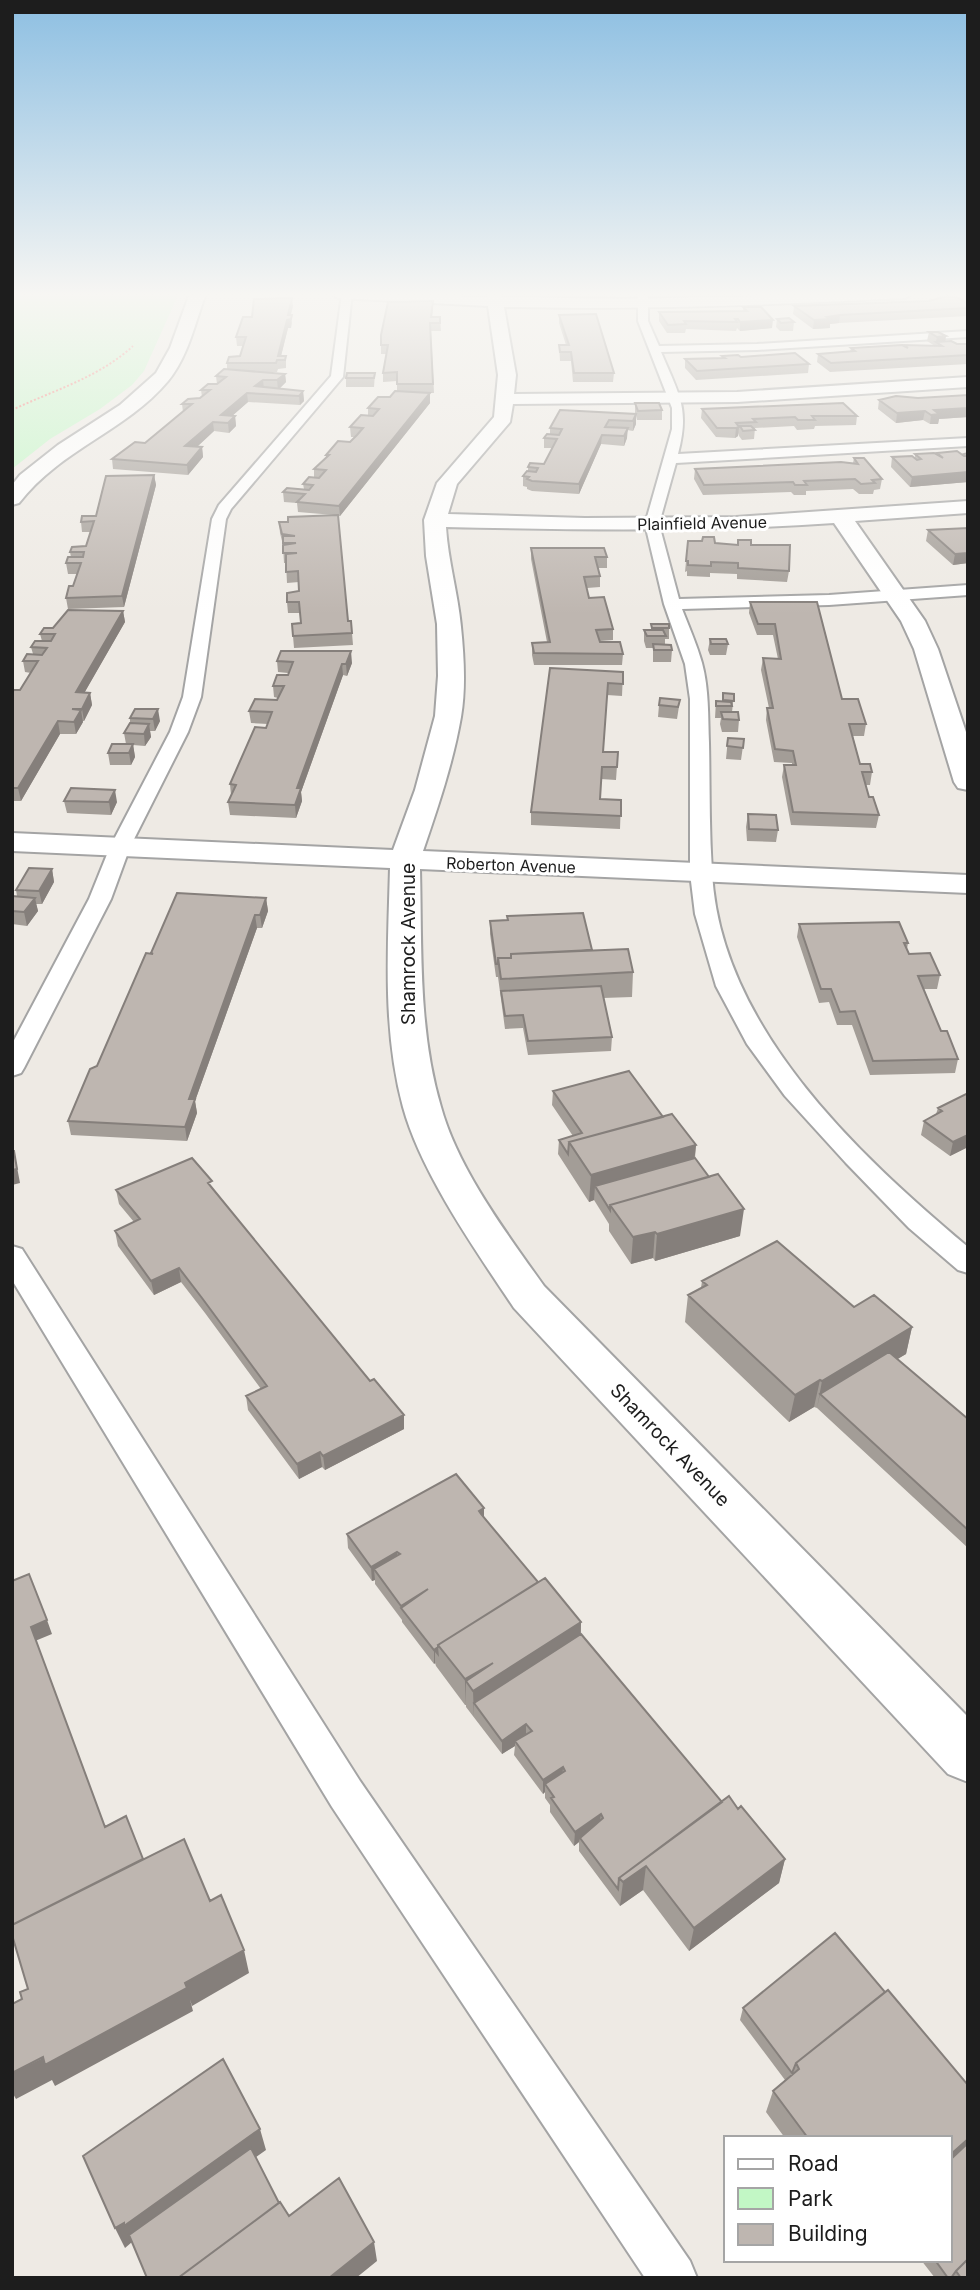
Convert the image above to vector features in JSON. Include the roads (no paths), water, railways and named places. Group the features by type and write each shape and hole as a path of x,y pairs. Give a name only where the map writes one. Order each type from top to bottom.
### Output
{"street":[{"path":"12,499 51,459 136,400"},
{"name":"Shamrock Avenue","path":"505,400 503,418 447,483 435,520 437,556 449,624 451,676 448,716 429,790 405,860 405,1014 422,1108 443,1157 480,1226 529,1297 968,1756"},
{"name":"Plainfield Avenue","path":"435,520 652,524 841,517 968,507"},
{"path":"841,517 913,621 926,649 968,782"},
{"name":"Roberton Avenue","path":"12,842 968,884"}],"lane":[{"path":"12,1068 100,899 120,847 179,732 192,697 219,519 224,508 317,400"},
{"path":"677,400 678,429 652,524 672,604 694,664 699,699 701,873 706,914 728,986 759,1044 794,1090 855,1157 919,1221 968,1263"},
{"path":"669,458 968,442"},
{"path":"672,604 896,597 968,590"},
{"path":"12,1256 346,1794 673,2278"}]}
